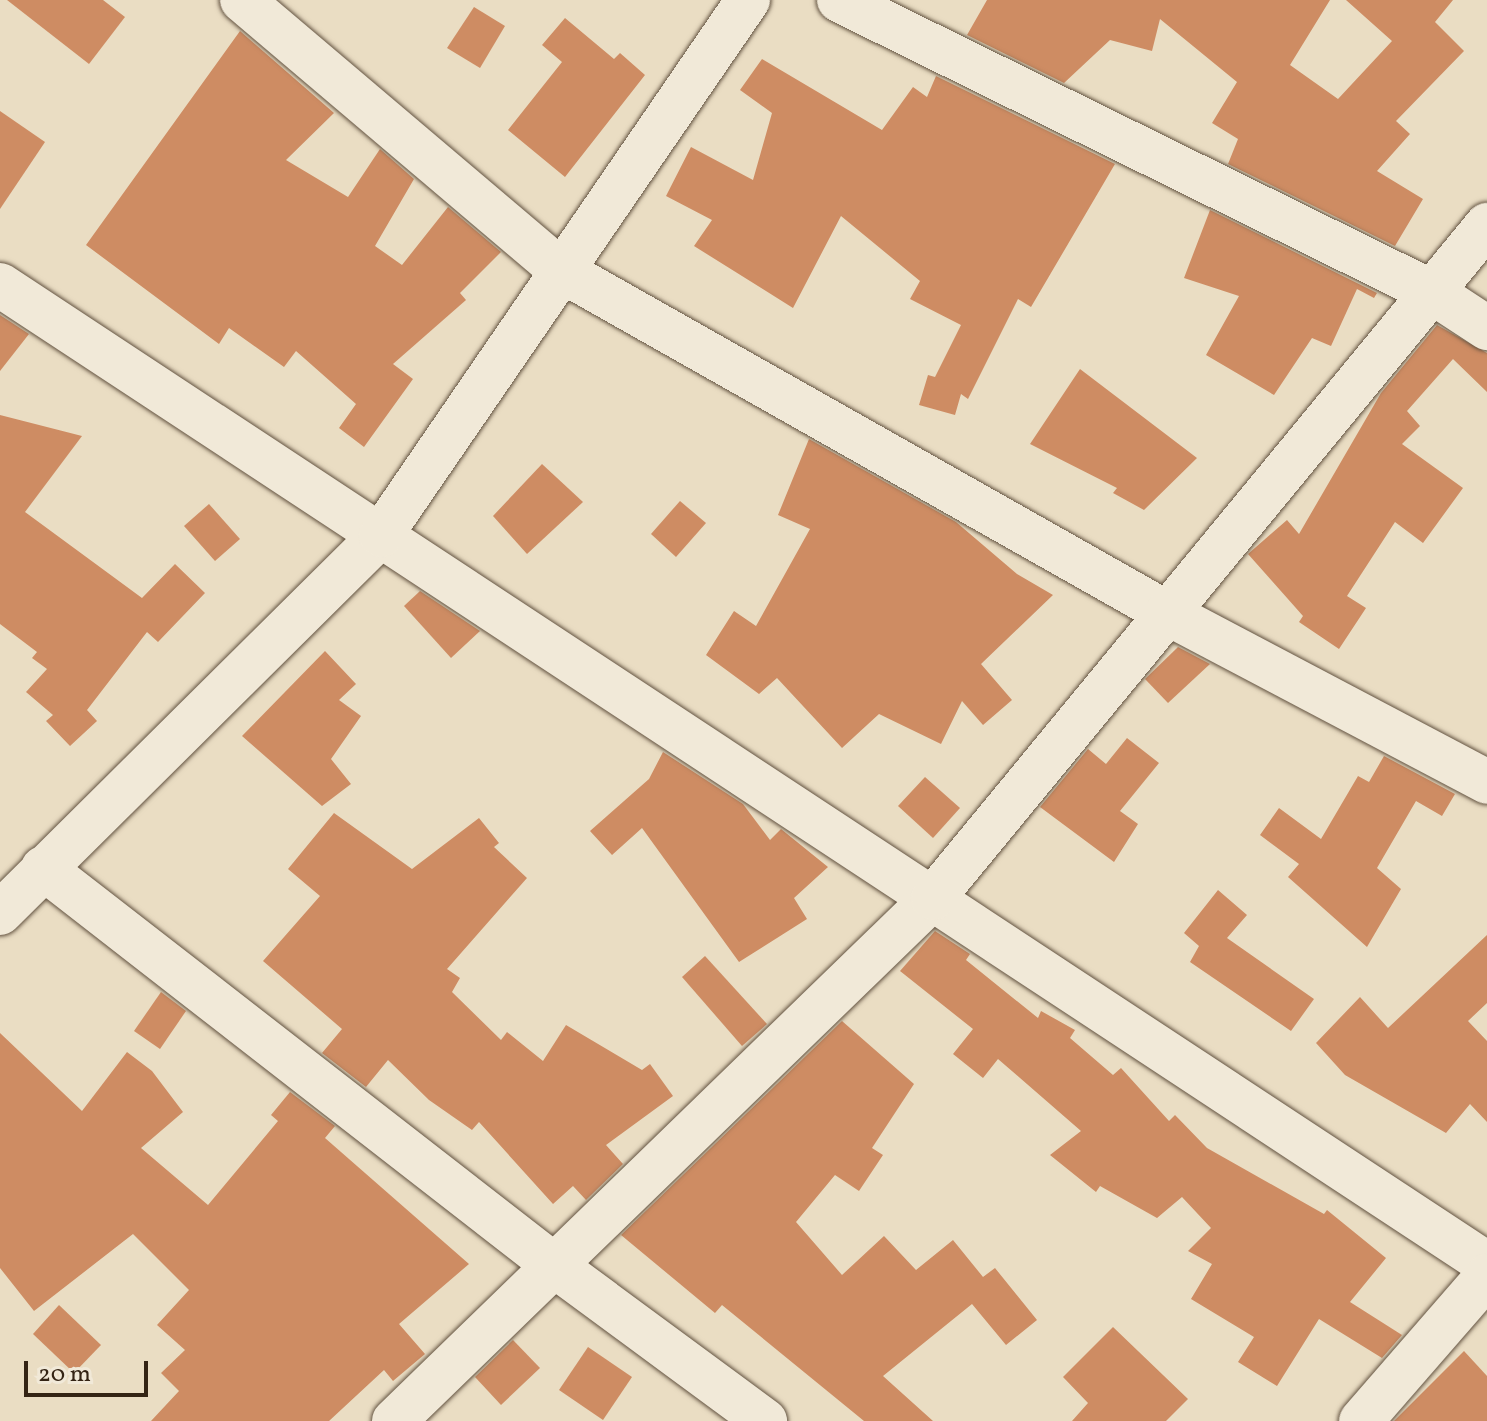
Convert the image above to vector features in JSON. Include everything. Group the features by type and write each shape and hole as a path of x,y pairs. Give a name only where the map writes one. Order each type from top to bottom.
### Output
{"street":[{"path":"242,0 562,271 1167,613 1487,782"},
{"path":"0,913 381,535 748,0"},
{"path":"839,0 1432,292 1487,328"},
{"path":"394,1421 933,898 1487,225"},
{"path":"0,285 1487,1264"},
{"path":"43,868 555,1266 765,1421"},
{"path":"1361,1421 1487,1276"}],"building":[{"path":"7,0 103,0 125,17 89,64"},
{"path":"987,0 1330,0 1290,65 1338,99 1392,41 1346,0 1453,0 1435,22 1464,51 1396,121 1410,134 1377,171 1423,199 1395,246 1228,164 1238,139 1212,123 1237,82 1160,19 1152,51 1110,40 1064,83 967,35"},
{"path":"474,7 505,26 480,68 447,48"},
{"path":"565,18 614,59 620,53 645,75 565,177 508,130 562,62 542,45"},
{"path":"240,31 334,113 286,160 348,197 380,149 414,179 375,246 402,265 448,207 501,252 460,293 466,300 393,364 413,379 364,447 339,428 356,404 296,351 284,367 229,328 219,344 86,245"},
{"path":"762,59 882,130 913,87 927,97 936,76 1115,164 1031,307 1018,299 968,399 961,394 955,415 919,405 928,375 935,377 961,325 910,299 920,281 841,216 793,308 694,246 712,220 666,196 691,147 753,180 772,113 740,90"},
{"path":"0,111 45,142 0,209"},
{"path":"1210,210 1377,293 1374,298 1357,289 1331,346 1312,338 1274,395 1206,355 1239,296 1184,278"},
{"path":"0,315 29,334 0,371"},
{"path":"1437,325 1487,353 1487,392 1453,359 1407,411 1420,426 1402,444 1463,488 1423,543 1395,522 1347,596 1366,608 1339,649 1299,622 1303,616 1248,554 1287,520 1299,534 1381,393"},
{"path":"1080,369 1197,458 1144,510 1113,493 1117,488 1030,444"},
{"path":"0,415 82,436 25,512 142,598 175,564 205,593 158,642 147,632 87,710 97,721 70,746 46,721 53,715 26,692 47,669 32,658 37,652 0,624"},
{"path":"809,439 956,522 1017,574 1053,595 981,664 1012,700 983,725 962,701 941,744 879,714 842,748 777,678 759,694 706,655 734,611 756,626 810,529 778,515"},
{"path":"542,464 583,502 527,554 493,516"},
{"path":"680,501 706,523 676,557 651,534"},
{"path":"209,504 240,539 215,561 184,526"},
{"path":"420,591 480,631 451,658 404,606"},
{"path":"1178,647 1210,664 1168,703 1145,679"},
{"path":"325,651 356,684 339,700 361,716 331,759 351,784 322,806 242,736"},
{"path":"1127,738 1159,763 1120,811 1138,824 1114,862 1040,807 1088,749 1106,764"},
{"path":"663,752 743,804 770,840 781,829 828,867 794,898 807,919 739,962 642,828 612,855 590,831 649,779"},
{"path":"1384,756 1455,794 1442,816 1416,801 1377,868 1401,889 1367,947 1288,877 1299,864 1260,835 1279,808 1321,839 1358,776 1369,782"},
{"path":"925,777 960,808 933,838 898,806"},
{"path":"334,813 412,869 479,818 499,843 494,847 527,878 447,969 460,978 452,992 501,1040 507,1032 543,1061 566,1025 642,1070 650,1064 673,1096 606,1145 623,1164 586,1200 573,1186 553,1204 479,1122 472,1130 429,1100 388,1060 366,1087 322,1053 342,1029 263,961 320,896 288,869"},
{"path":"1218,890 1247,915 1227,938 1314,999 1291,1031 1190,962 1199,946 1184,933"},
{"path":"935,931 970,954 966,960 1038,1018 1041,1011 1075,1030 1070,1038 1113,1075 1121,1068 1169,1121 1175,1115 1207,1148 1324,1214 1327,1210 1386,1258 1350,1302 1402,1335 1382,1358 1319,1319 1277,1386 1238,1362 1254,1337 1191,1299 1212,1264 1188,1251 1211,1228 1182,1197 1157,1218 1100,1186 1096,1192 1050,1155 1081,1131 998,1059 983,1078 953,1054 973,1029 900,971"},
{"path":"1487,935 1487,1003 1468,1021 1487,1041 1487,1122 1470,1104 1446,1133 1345,1075 1316,1043 1360,997 1388,1028"},
{"path":"705,956 767,1024 742,1046 682,977"},
{"path":"161,992 186,1011 160,1049 134,1031"},
{"path":"842,1021 914,1084 872,1148 883,1155 859,1191 835,1175 796,1222 842,1275 884,1236 916,1270 953,1240 983,1277 995,1268 1037,1320 1006,1345 972,1304 883,1376 933,1421 864,1421 722,1305 715,1313 621,1235"},
{"path":"0,1033 82,1111 127,1052 152,1071 183,1112 141,1148 208,1205 278,1121 271,1115 290,1092 335,1126 325,1138 469,1264 399,1324 425,1354 393,1381 384,1370 329,1421 151,1421 179,1391 161,1373 185,1350 157,1325 189,1290 133,1234 34,1311 0,1268"},
{"path":"59,1305 101,1345 74,1373 33,1334"},
{"path":"1113,1327 1188,1399 1166,1421 1072,1421 1088,1403 1063,1377"},
{"path":"513,1340 540,1368 501,1405 475,1377"},
{"path":"588,1347 632,1377 603,1420 559,1390"},
{"path":"1464,1351 1487,1376 1487,1421 1394,1421"}]}
